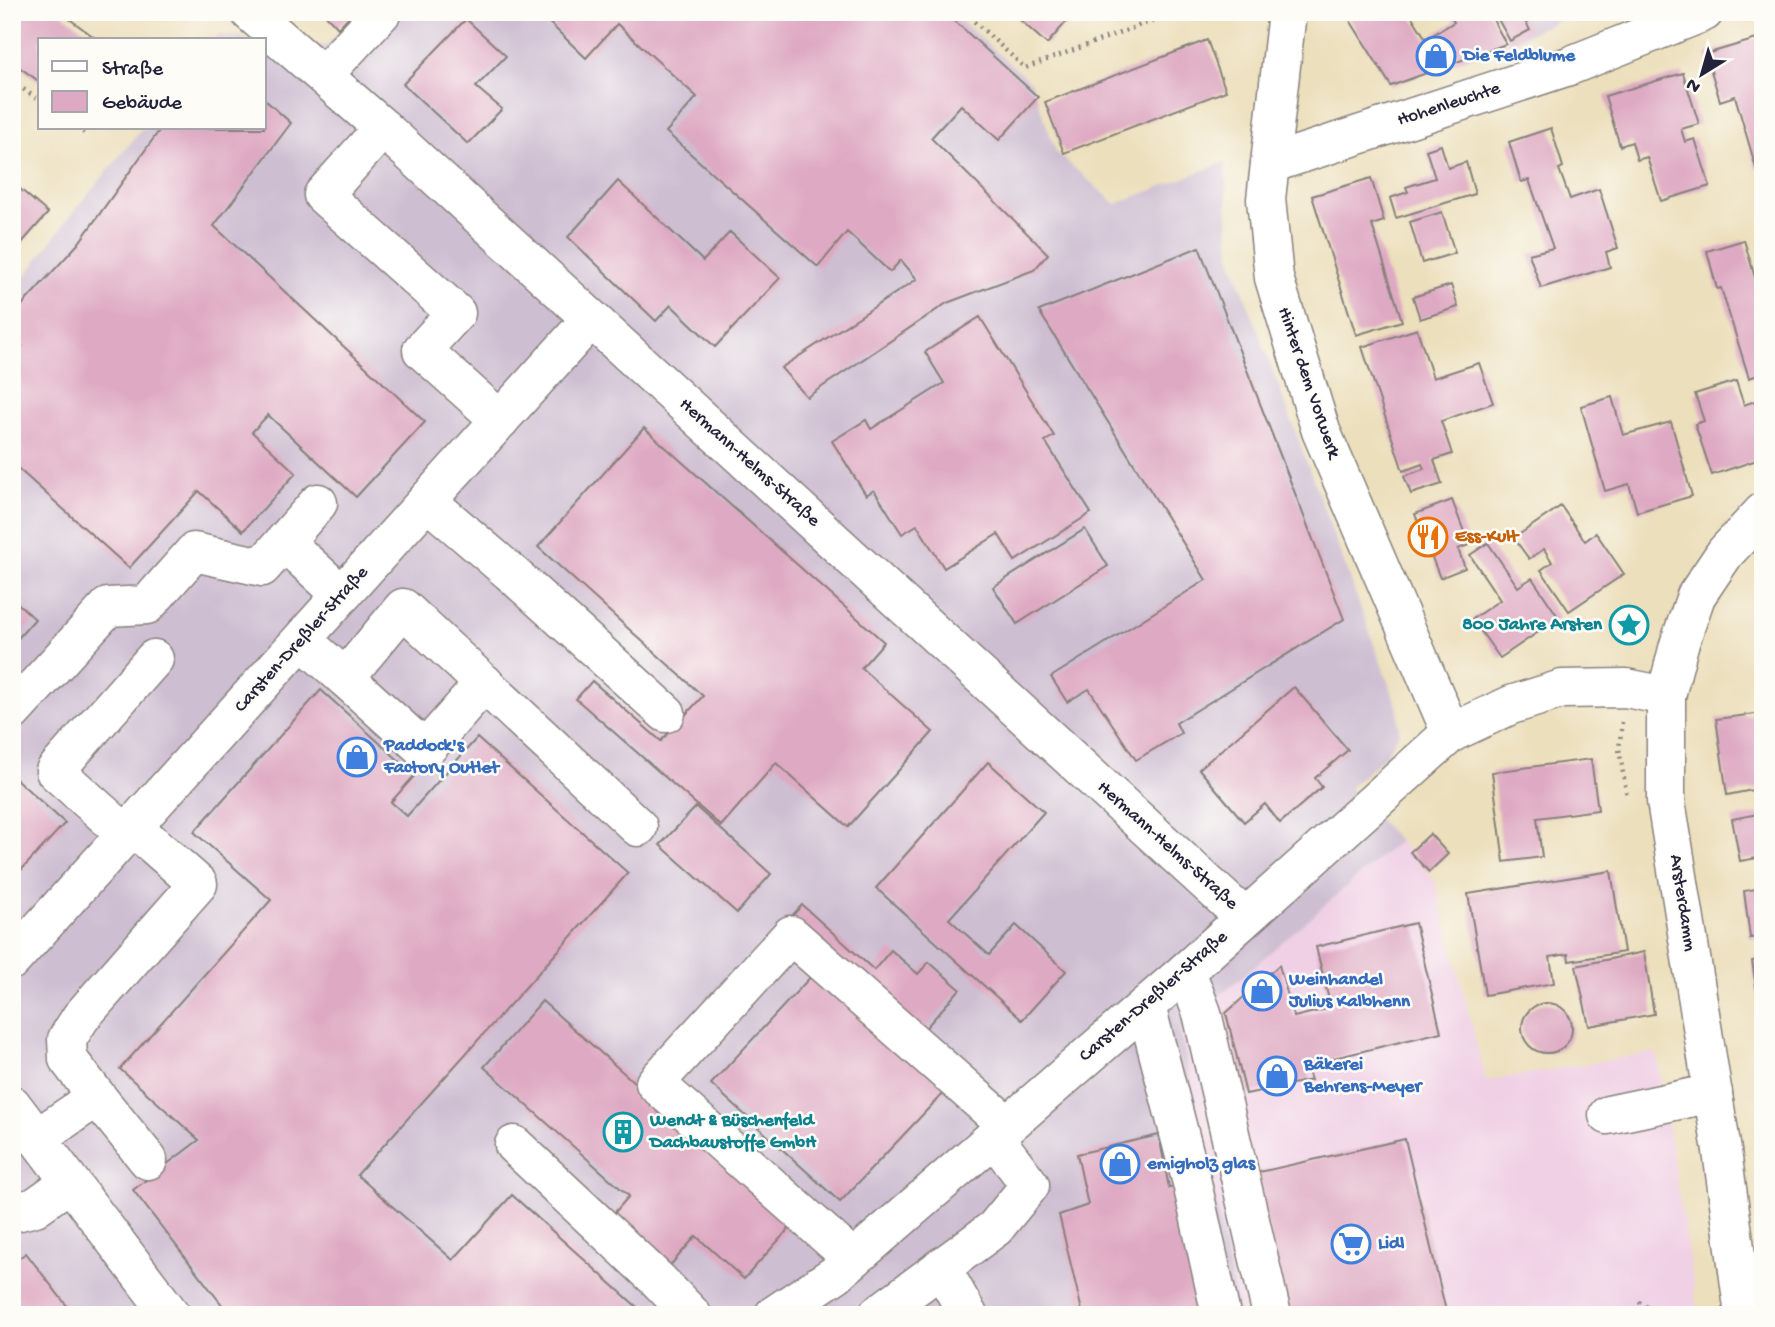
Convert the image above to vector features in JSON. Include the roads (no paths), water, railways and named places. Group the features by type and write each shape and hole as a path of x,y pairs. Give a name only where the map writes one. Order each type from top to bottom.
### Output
{"street":[{"name":"Hermann-Helms-Straße","path":"250,12 324,74 1244,917"},
{"path":"324,74 382,12"},
{"name":"Hinter dem Vorwerk","path":"1287,12 1266,199 1274,278 1321,431 1451,733"},
{"name":"Hohenleuchte","path":"1270,164 1569,66 1704,12"},
{"path":"383,128 323,195 456,313 422,350 500,419"},
{"name":"Carsten-Dreßler-Straße","path":"12,960 591,319"},
{"path":"427,501 666,713"},
{"path":"12,712 108,607 147,606 194,552 262,567 318,503"},
{"name":"Arsterdamm","path":"1744,1315 1713,1093 1666,801 1666,696 1679,645 1696,596 1725,553 1761,513"},
{"path":"284,542 342,595"},
{"path":"345,678 403,608 638,827"},
{"path":"302,640 425,750 484,683"},
{"path":"148,1160 68,1059 67,1039 80,1017 198,884 55,771 154,659"},
{"name":"Carsten-Dreßler-Straße","path":"774,1315 836,1274 1186,971 1451,733 1511,705 1562,689 1626,688 1666,696"},
{"path":"853,1259 655,1083 791,935 1001,1131 1030,1185 995,1228 877,1315"},
{"path":"1186,971 1202,1013 1272,1315"},
{"path":"1146,1006 1192,1184 1221,1315"},
{"path":"1608,1115 1713,1093"},
{"path":"37,1138 97,1097"},
{"path":"12,1105 171,1315"},
{"path":"514,1145 692,1315"},
{"path":"12,1213 35,1208 70,1182"},
{"path":"941,1267 968,1315"}],"place":[{"name":"Die Feldblume","path":"1436,56"},
{"name":"Ess-Kult","path":"1428,537"},
{"name":"800 Jahre Arsten","path":"1629,625"},
{"name":"Paddock's Factory Outlet","path":"357,757"},
{"name":"Weinhandel Julius Kalbhenn","path":"1262,991"},
{"name":"Bäkerei Behrens-Meyer","path":"1277,1076"},
{"name":"Wendt & Büschenfeld Dachbaustoffe GmbH","path":"623,1132"},
{"name":"emigholz glas","path":"1120,1164"},
{"name":"Lidl","path":"1351,1244"}]}
